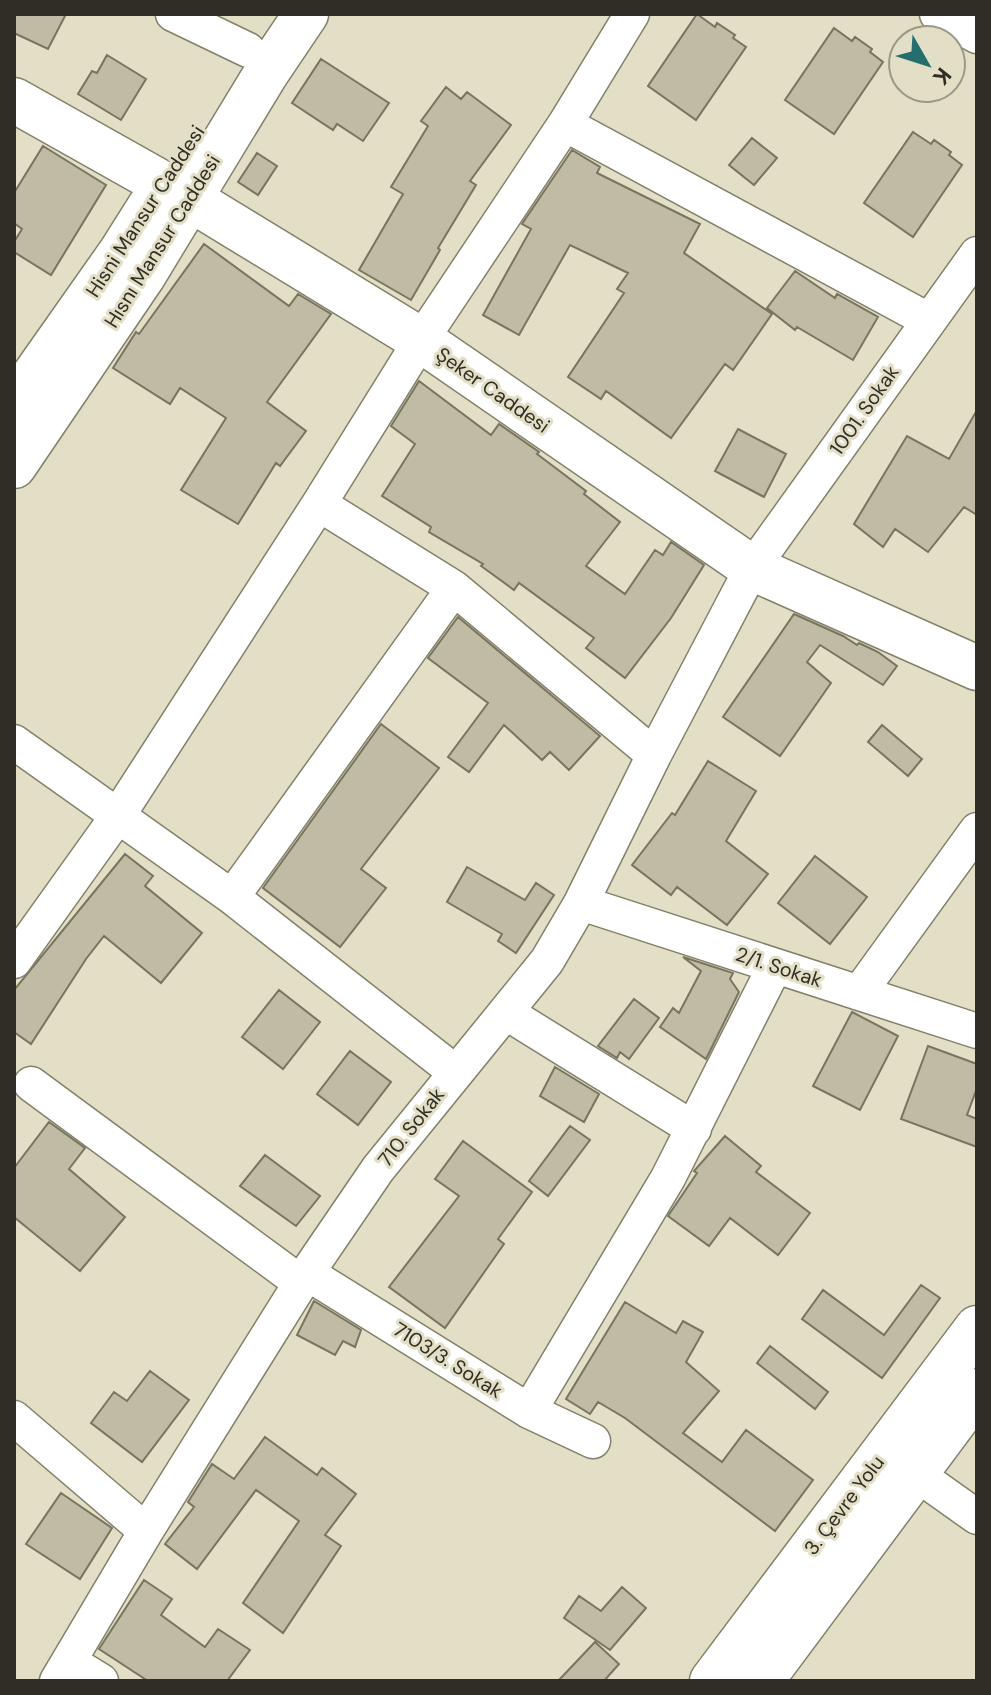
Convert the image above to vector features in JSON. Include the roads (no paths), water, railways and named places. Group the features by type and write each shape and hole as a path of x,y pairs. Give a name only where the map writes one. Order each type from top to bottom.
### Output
{"main road":[{"name":"Hısnı Mansur Caddesi","path":"14,466 143,276 176,192 265,75 306,14"},
{"name":"Hisni Mansur Caddesi","path":"14,404 121,252 176,192 259,32"},
{"name":"Şeker Caddesi","path":"14,100 176,192 421,340 752,568 977,668"},
{"name":"3. Çevre Yolu","path":"712,1681 977,1328"},
{"name":"3. Çevre Yolu","path":"771,1677 977,1391"}],"street":[{"path":"173,14 259,32"},
{"path":"14,961 117,817 421,340 565,124 632,14"},
{"path":"937,14 977,36"},
{"path":"565,124 928,320"},
{"name":"1001. Sokak","path":"752,568 977,254"},
{"path":"319,504 454,588 654,755"},
{"name":"710. Sokak","path":"63,1672 146,1531 304,1278 378,1169 547,961 581,903 752,568"},
{"path":"232,897 454,588"},
{"path":"14,742 232,897 455,1072"},
{"path":"859,993 977,830"},
{"name":"2/1. Sokak","path":"581,903 977,1031"},
{"path":"529,1411 668,1178 775,966"},
{"path":"507,1013 694,1129"},
{"name":"7103/3. Sokak","path":"20,1087 304,1278 529,1411 593,1441"},
{"path":"14,1418 146,1531"},
{"path":"915,1473 977,1517"},
{"path":"63,1672 101,1681"}]}
